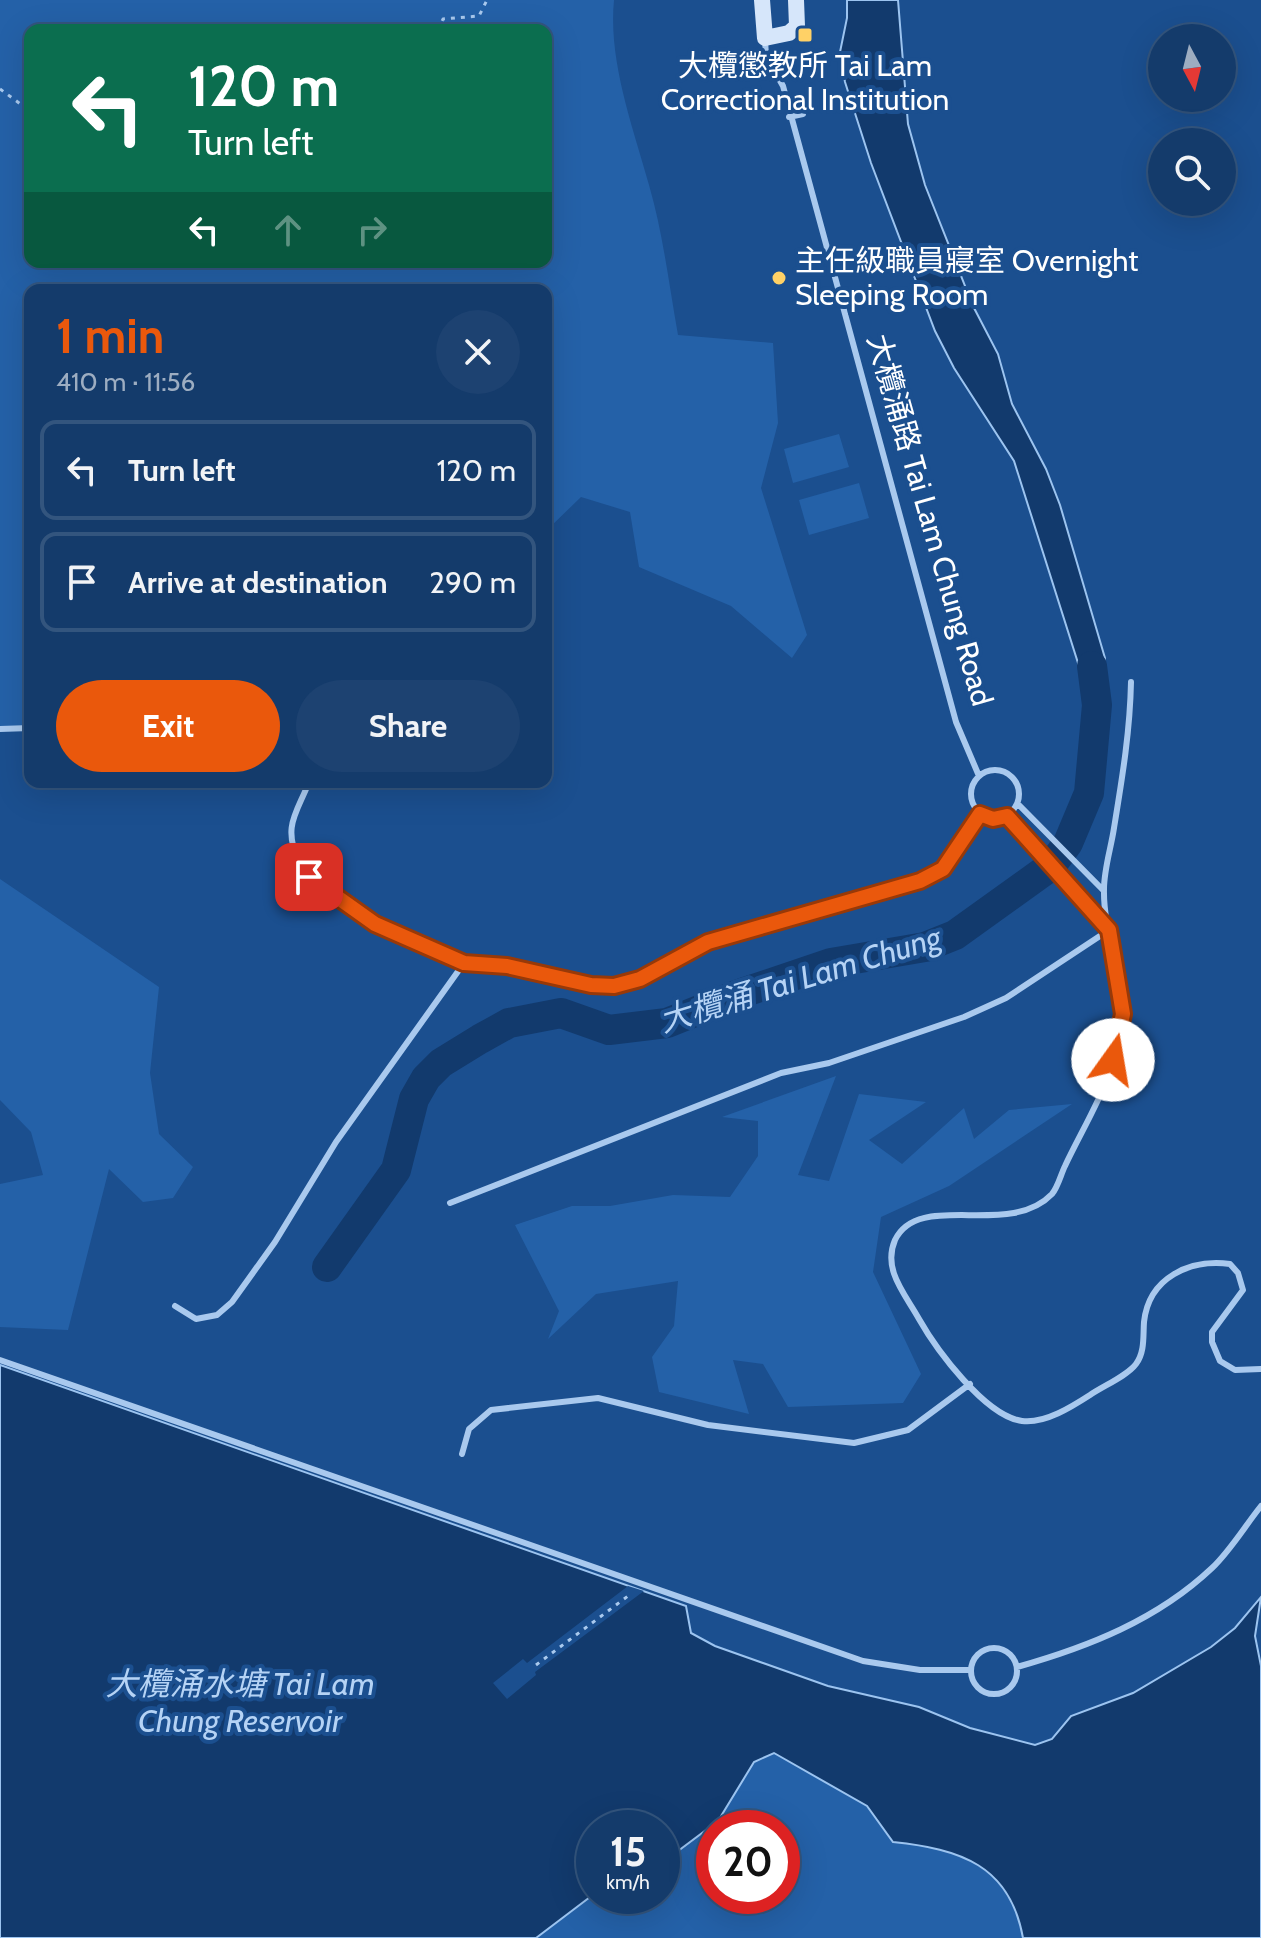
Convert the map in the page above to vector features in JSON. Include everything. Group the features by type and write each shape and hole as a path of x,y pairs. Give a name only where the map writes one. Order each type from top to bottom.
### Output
{"street":[{"name":"大欖涌路 Tai Lam Chung Road","path":"762,0 765,38"},
{"path":"765,38 789,33 797,26 796,0"}],"lane":[{"name":"大欖涌路 Tai Lam Chung Road","path":"765,38 766,56 783,86 956,722 979,776"},
{"path":"789,117 803,114"},
{"path":"1131,682 1130,737 1103,890 1123,1014 1113,1060 1096,1103 1053,1193 1025,1211 984,1218 934,1213 908,1224 896,1238 892,1251 893,1274 942,1356 998,1409 1022,1421 1056,1414 1136,1365 1143,1348 1145,1318 1162,1284 1182,1267 1213,1262 1230,1264 1238,1273 1243,1290 1212,1332 1212,1342 1220,1361 1235,1370 1261,1369"},
{"path":"0,729 24,728"},
{"path":"994,770 1010,775 1019,788 1018,804 1007,816 993,819 980,814 971,795 979,776 994,770"},
{"path":"306,788 294,809 291,833 299,861 309,877 375,924 464,963 507,966 591,985 614,986 640,979 708,942 920,881 943,869 980,814"},
{"path":"1018,804 1103,890"},
{"path":"1007,816 1109,930"},
{"path":"450,1203 781,1073 829,1063 964,1017 1006,998 1109,930"},
{"path":"175,1306 196,1319 217,1315 232,1302 275,1242 336,1142 464,963"},
{"path":"0,1360 863,1661 920,1670 970,1670"},
{"path":"462,1454 469,1429 491,1410 598,1398 708,1425 854,1443 908,1430 970,1384"},
{"path":"1017,1667 1104,1638 1161,1608 1213,1568 1261,1506"},
{"path":"988,1648 1004,1650 1017,1667 1010,1688 995,1694 980,1690 970,1670 976,1656 988,1648"}],"path":[{"path":"441,24 443,19 479,16 487,0"},
{"path":"0,89 24,107"},
{"path":"536,1665 642,1586"}],"shaded area":[{"path":"0,0 614,0 618,70 658,222 678,335 773,343 778,423 761,488 807,635 792,658 731,606 639,567 630,512 581,497 552,525 552,284 24,284 24,728 0,731"},
{"path":"839,434 849,467 793,483 784,449"},
{"path":"859,483 869,518 809,535 799,500"},
{"path":"0,879 159,987 150,1073 159,1134 193,1167 173,1198 143,1202 109,1169 68,1330 0,1327 0,1184 43,1175 31,1132 0,1100"},
{"path":"836,1076 798,1175 829,1181 859,1094 926,1102 869,1140 902,1164 964,1108 974,1139 1009,1110 1072,1104 949,1186 881,1217 873,1272 921,1374 903,1403 788,1407 763,1364 733,1360 749,1414 659,1392 652,1357 674,1326 678,1281 596,1294 548,1339 559,1311 515,1225 572,1206 610,1206 673,1195 730,1197 758,1156 758,1121 722,1117"},
{"path":"774,1753 867,1806 893,1842 940,1850 978,1865 994,1877 1007,1893 1023,1938 536,1938 576,1908 576,1914 680,1914 680,1850 696,1838 696,1914 800,1914 800,1810 725,1810 754,1762"}],"water":[{"path":"847,0 898,0 908,124 925,185 973,306 998,354 1012,404 1046,469 1060,505 1105,658 1102,696 1097,705 1085,685 1014,461 954,368 935,331 871,163 845,82 840,52 847,18"},
{"name":"大欖涌水塘 Tai Lam Chung Reservoir","path":"0,1365 686,1606 691,1633 715,1646 828,1686 919,1707 970,1728 1035,1745 1052,1739 1071,1716 1133,1693 1211,1647 1235,1628 1261,1597 1255,1636 1261,1666 1261,1938 1023,1938 1007,1893 994,1877 978,1865 940,1850 893,1842 867,1806 774,1753 754,1762 725,1810 696,1810 696,1838 680,1850 680,1810 576,1810 576,1908 536,1938 0,1938"}],"pier":[{"path":"628,1586 644,1591 535,1672 536,1675 507,1699 493,1683 523,1659 527,1663"}],"waterway":[{"name":"大欖涌 Tai Lam Chung","path":"327,1267 396,1170 414,1099 426,1078 441,1063 480,1039 509,1023 561,1013 609,1030 667,1023 742,993 831,963 925,947 955,935 1051,866 1068,843 1089,793 1097,705 1092,666"}],"place":[{"name":"大欖懲教所 Tai Lam Correctional Institution","path":"805,35"},
{"name":"主任級職員寢室 Overnight Sleeping Room","path":"779,278"}],"route":[{"path":"309,877 375,924 464,963 507,966 591,985 614,986 640,979 708,942 920,881 943,869 980,814 993,819 1007,816 1109,930 1120,981 1123,1014 1113,1060"}]}
